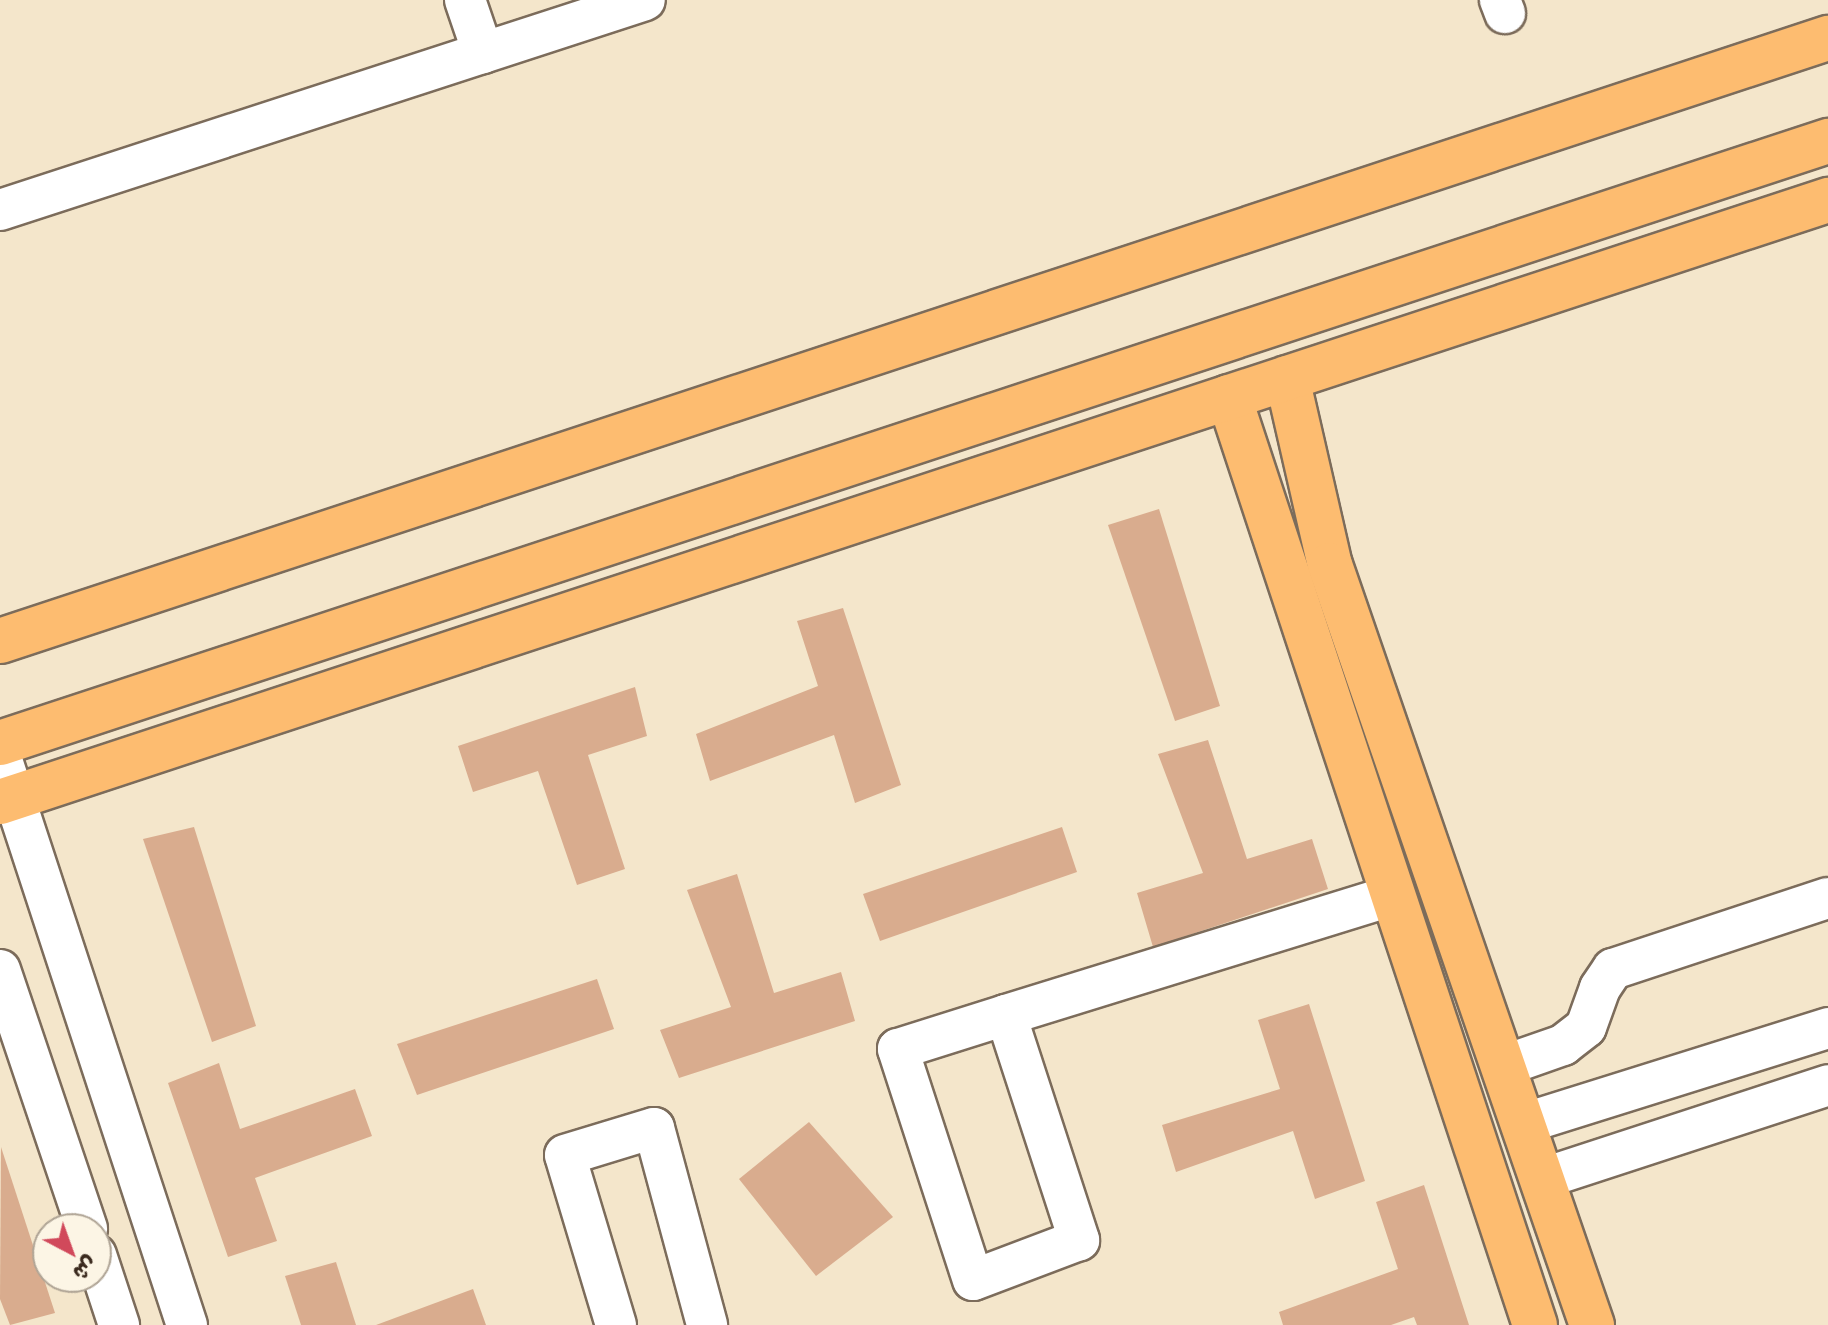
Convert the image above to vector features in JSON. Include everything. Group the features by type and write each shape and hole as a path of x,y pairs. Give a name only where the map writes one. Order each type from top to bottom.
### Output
{"main road":[{"path":"0,641 1828,38"},
{"path":"0,743 1828,141"},
{"path":"8,800 1828,200"},
{"path":"1287,378 1330,565 1592,1325"},
{"path":"1229,397 1535,1325"}],"street":[{"path":"465,0 483,53"},
{"path":"0,210 645,0"},
{"path":"0,754 8,800 187,1325"},
{"path":"1006,1015 1079,1240 973,1280 898,1049 1006,1015 1393,895"},
{"path":"1503,1066 1563,1045 1586,1027 1600,988 1613,969 1828,898"},
{"path":"0,970 82,1213"},
{"path":"1522,1124 1828,1028"},
{"path":"1541,1179 1828,1085"},
{"path":"616,1325 565,1155 654,1128 707,1325"},
{"path":"108,1293 119,1325"}],"building":[{"path":"1159,509 1220,706 1175,721 1108,525"},
{"path":"843,608 901,785 855,803 834,735 710,781 696,734 818,686 797,621"},
{"path":"635,687 647,736 588,755 625,869 577,885 538,771 473,792 458,746"},
{"path":"1208,740 1247,859 1312,839 1328,889 1153,947 1137,893 1203,873 1158,754"},
{"path":"194,827 256,1026 212,1042 143,839"},
{"path":"1062,827 1077,872 880,941 863,894"},
{"path":"737,874 774,993 841,972 855,1021 679,1078 660,1030 731,1007 687,890"},
{"path":"597,979 614,1029 417,1095 397,1044"},
{"path":"1309,1004 1365,1181 1315,1199 1293,1131 1176,1172 1162,1125 1280,1089 1258,1020"},
{"path":"219,1063 240,1129 355,1089 372,1136 255,1178 277,1241 228,1257 168,1083"},
{"path":"809,1122 893,1217 816,1276 739,1179"},
{"path":"1,1147 32,1242 32,1293 48,1293 55,1313 10,1325 0,1299"},
{"path":"1424,1185 1469,1325 1417,1325 1414,1317 1391,1325 1283,1325 1279,1312 1398,1269 1376,1202"},
{"path":"336,1262 356,1325 301,1325 285,1276"},
{"path":"473,1289 486,1325 376,1325"}]}
